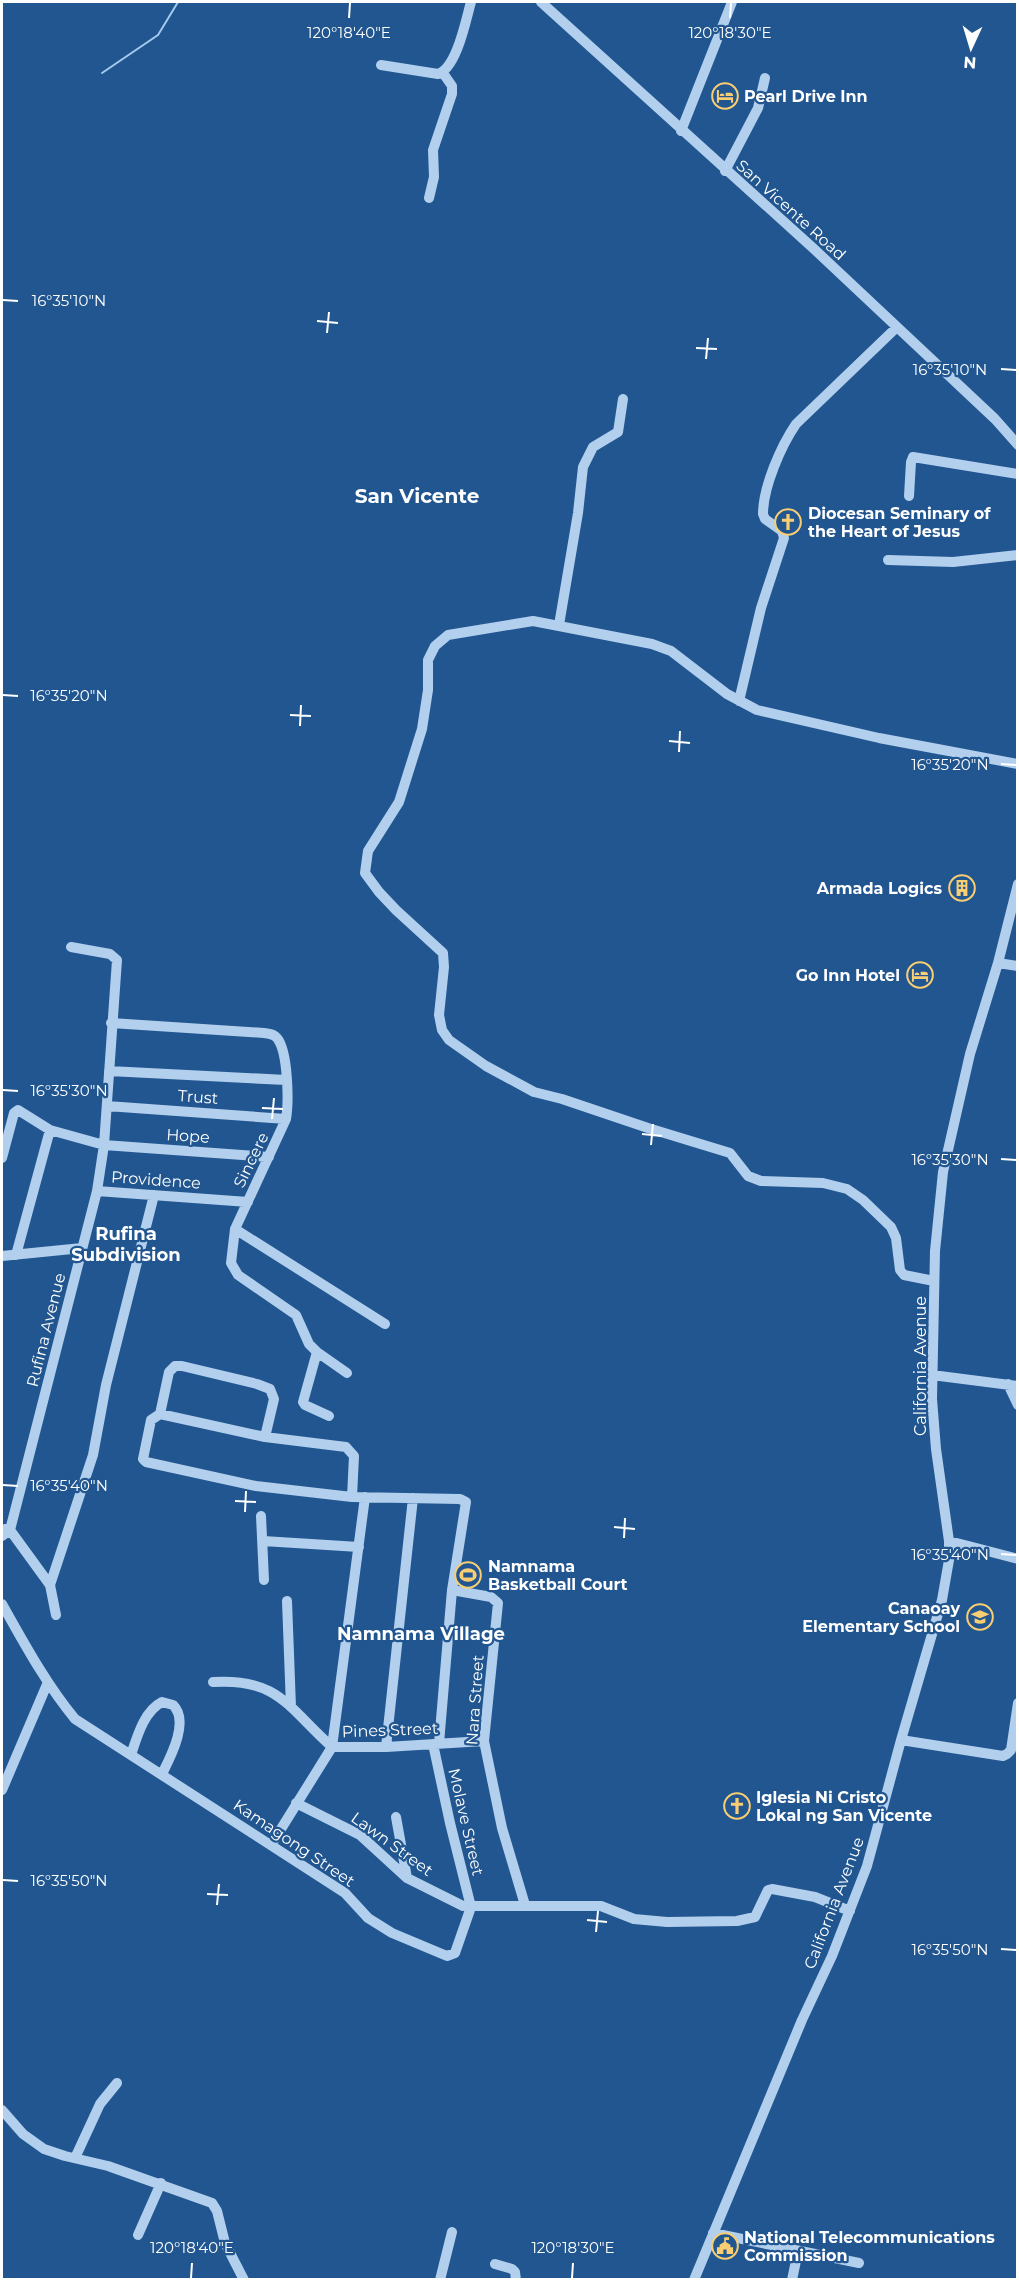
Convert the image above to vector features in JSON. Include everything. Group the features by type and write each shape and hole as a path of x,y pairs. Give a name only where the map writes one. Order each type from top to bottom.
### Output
{"street":[{"path":"442,73 455,53 471,2"},
{"name":"San Vicente Road","path":"541,2 725,171 813,248 1017,442"},
{"path":"681,131 732,2"},
{"path":"381,64 442,73"},
{"path":"429,198 434,177 433,150 452,94 452,86 442,73"},
{"path":"725,171 758,108 765,78"},
{"path":"739,701 761,608 784,538 782,531 765,519 763,514 779,453 796,424 897,327"},
{"path":"559,625 578,513 583,467 593,447 618,432 623,399"},
{"path":"909,496 913,457 1017,474"},
{"path":"888,560 953,562 1017,555"},
{"path":"934,1281 904,1275 900,1270 896,1238 891,1227 863,1200 847,1189 823,1183 760,1181 748,1176 730,1153 534,1092 513,1083 449,1040 442,1030 439,1015 444,967 443,953 396,910 373,885 365,873 368,851 399,802 422,729 428,690 428,660 435,646 448,635 457,632 528,622 559,625 660,646 677,655 739,701 775,716 1017,764"},
{"name":"California Avenue","path":"694,2280 867,1866 942,1600 949,1560 949,1541 933,1424 932,1374 934,1281 943,1172 970,1054 998,963 1017,884"},
{"name":"Rufina Avenue","path":"4,1531 97,1191 104,1145 117,960 110,954 70,947"},
{"path":"998,963 1017,966"},
{"name":"Sincere","path":"111,1023 274,1035 282,1047 288,1107 286,1119 235,1228 231,1263 235,1271 296,1315 309,1344 346,1373"},
{"path":"110,1071 286,1080"},
{"name":"Trust","path":"107,1106 286,1119"},
{"name":"Hope","path":"2,1158 16,1110 50,1130 104,1145 269,1157"},
{"path":"16,1255 50,1130"},
{"name":"Providence","path":"97,1191 248,1202"},
{"path":"50,1585 93,1455 106,1385 154,1195"},
{"path":"235,1228 385,1324"},
{"path":"2,1256 82,1248"},
{"path":"317,1352 303,1402 305,1406 329,1416"},
{"path":"265,1437 274,1399 270,1389 175,1366 169,1372 160,1414 151,1420 142,1459 146,1462 256,1486 352,1497 460,1498 466,1502 452,1590"},
{"path":"932,1374 1015,1383 1017,1405"},
{"path":"160,1414 265,1437 346,1447 354,1456 352,1497"},
{"path":"270,1845 332,1747 365,1497"},
{"path":"386,1747 413,1498"},
{"path":"261,1516 264,1580"},
{"path":"4,1531 50,1585 56,1615"},
{"path":"263,1541 359,1547"},
{"path":"949,1541 1017,1559"},
{"name":"Nara Street","path":"452,1590 490,1597 498,1603 484,1741 502,1827 525,1905"},
{"name":"Molave Street","path":"452,1590 436,1744 471,1906"},
{"path":"287,1601 291,1707"},
{"name":"Kamagong Street","path":"2,1604 48,1682 75,1719 345,1893 368,1918 392,1934 447,1956 455,1953 471,1906"},
{"path":"213,1682 234,1681 259,1685 273,1692 332,1747"},
{"path":"2,1790 48,1682"},
{"path":"131,1755 149,1713 162,1702 173,1705 179,1714 179,1730 175,1747 162,1774"},
{"path":"901,1740 1007,1755 1011,1750 1017,1703"},
{"name":"Pines Street","path":"332,1747 386,1747 484,1741"},
{"name":"Lawn Street","path":"296,1803 360,1835 407,1878 454,1902 471,1906"},
{"path":"396,1817 407,1878"},
{"path":"471,1906 601,1906 634,1919 650,1922 737,1921 754,1917 768,1890 814,1897 850,1911"},
{"path":"75,2158 100,2104 117,2083"},
{"path":"2,2110 24,2134 38,2145 75,2158 108,2166 212,2203 217,2211 225,2243 244,2280"},
{"path":"138,2235 161,2184"},
{"path":"440,2280 452,2232"},
{"path":"713,2233 859,2263"},
{"path":"792,2280 798,2251"},
{"path":"495,2264 512,2269 516,2280"}],"shaded area":[{"name":"Namnama Basketball Court","path":"459,1568 478,1570 477,1582 459,1580"}],"waterway":[{"path":"102,73 158,35 178,2"}],"place":[{"name":"Pearl Drive Inn","path":"725,96"},
{"name":"Diocesan Seminary of the Heart of Jesus","path":"788,522"},
{"name":"Armada Logics","path":"962,888"},
{"name":"Go Inn Hotel","path":"920,975"},
{"name":"Namnama Basketball Court","path":"468,1575"},
{"name":"Canaoay Elementary School","path":"980,1617"},
{"name":"Iglesia Ni Cristo Lokal ng San Vicente","path":"737,1806"},
{"name":"National Telecommunications Commission","path":"725,2246"}],"district":[{"name":"San Vicente","path":"417,496"},
{"name":"Rufina Subdivision","path":"126,1244"},
{"name":"Namnama Village","path":"421,1634"}]}
